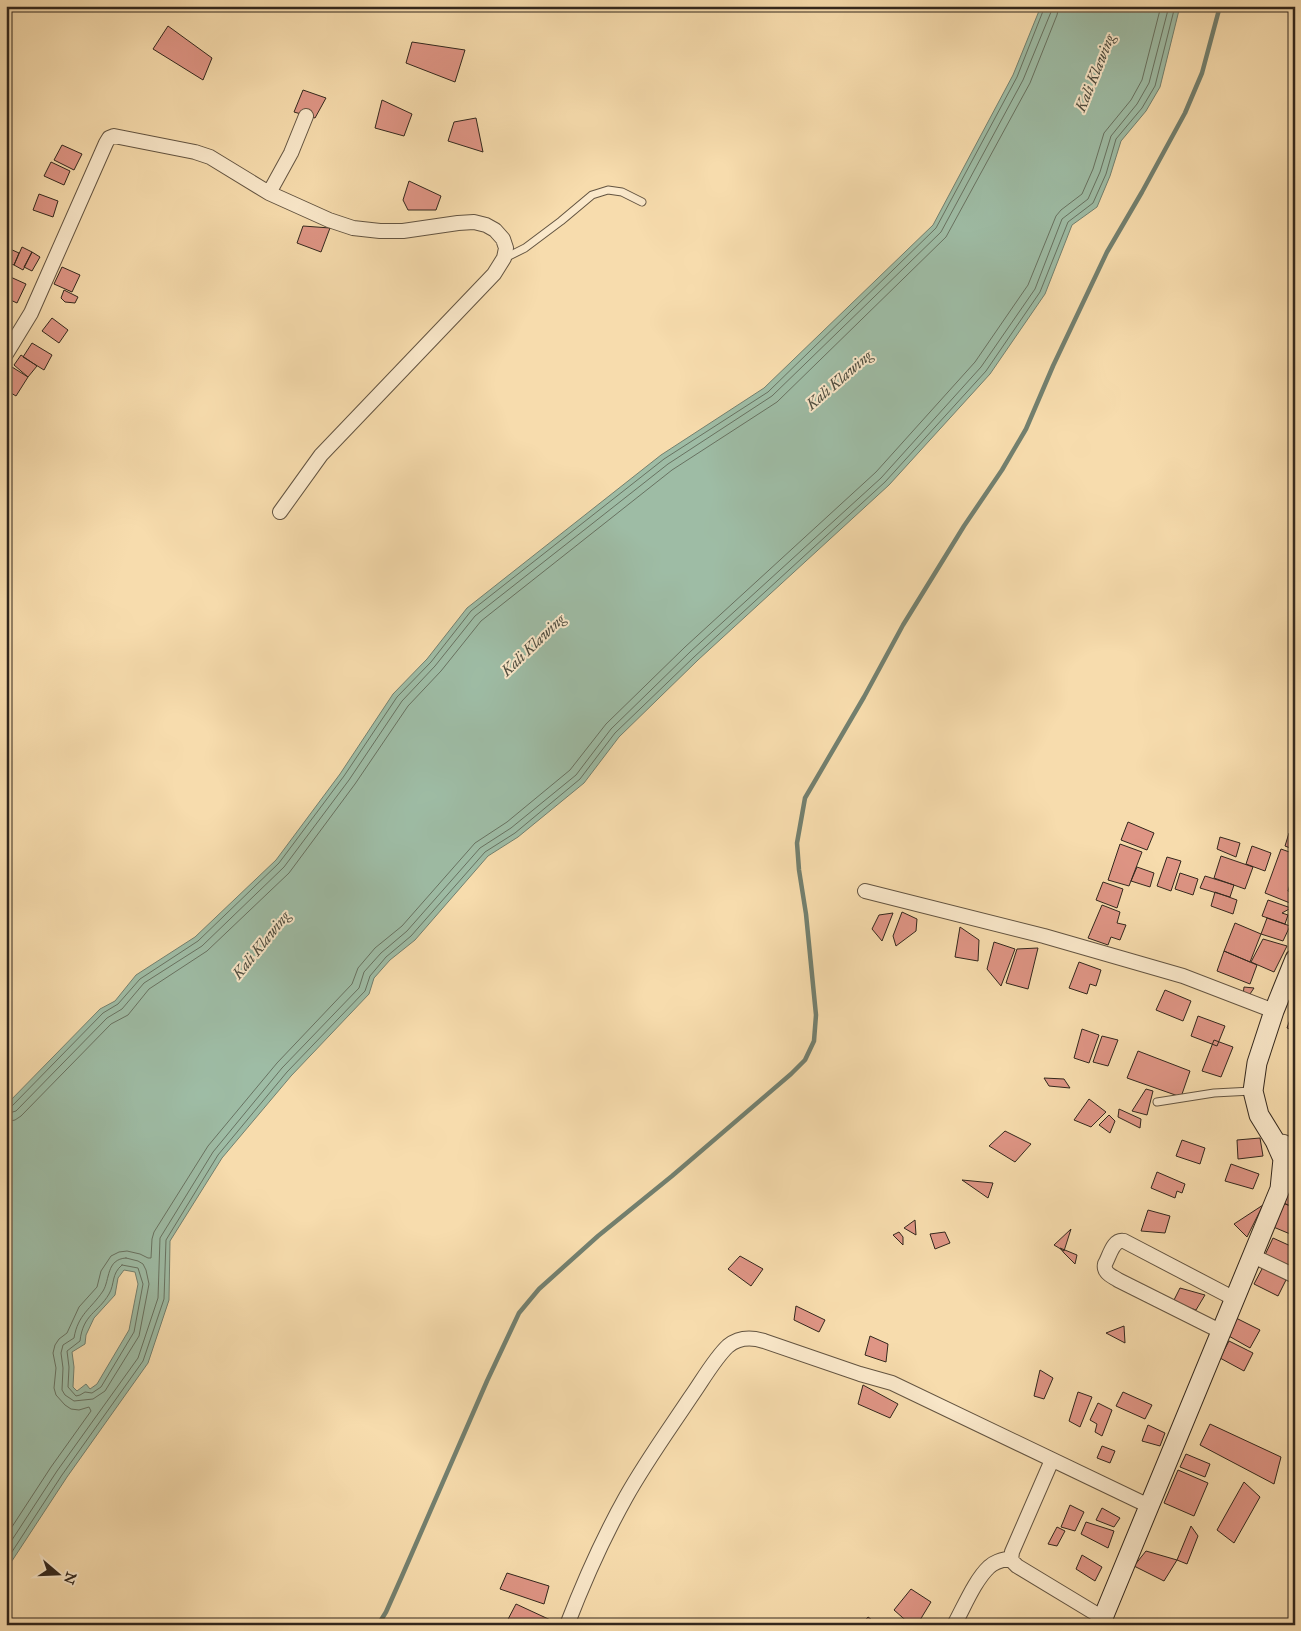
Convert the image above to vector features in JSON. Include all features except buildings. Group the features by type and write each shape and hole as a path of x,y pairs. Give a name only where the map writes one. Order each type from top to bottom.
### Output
{"street":[{"path":"269,193 291,153 306,116"},
{"path":"6,354 18,338 31,313 109,138 119,136 210,157 269,193 353,228 380,232 404,231 474,222 495,230 503,239 506,248 504,258 494,274 322,455 280,512"},
{"path":"865,891 1044,936 1183,976 1274,1011"},
{"path":"1011,1558 1017,1566 1102,1621 1280,1189 1283,1159 1275,1140 1259,1115 1253,1091 1257,1062 1274,1011 1295,959"},
{"path":"1275,1140 1295,1147"},
{"path":"1222,1332 1118,1280 1106,1272 1105,1264 1115,1242 1118,1240 1124,1241 1235,1299"},
{"path":"1253,1256 1295,1276"},
{"path":"567,1625 626,1496 664,1436 717,1360 728,1346 742,1339 755,1338 892,1383 1149,1506"},
{"path":"1011,1558 1052,1460"},
{"path":"954,1625 988,1568 994,1563 1011,1558"}],"lane":[{"path":"504,258 525,248 592,195 608,190 622,192 642,202"},
{"path":"1157,1102 1253,1091"}],"water":[{"name":"Kali Klawing","path":"1041,6 1180,6 1160,87 1146,111 1121,141 1110,176 1097,207 1072,225 1045,294 990,374 889,485 698,660 619,737 584,783 518,837 488,856 415,940 390,960 374,978 369,994 291,1076 222,1158 170,1241 169,1300 148,1363 67,1477 8,1567 6,1581 6,1105 100,1009 115,1001 136,975 195,937 276,860 340,774 393,694 427,659 467,608 661,455 764,388 933,225 1013,75","holes":["124,1270 135,1272 138,1284 129,1330 97,1384 90,1389 86,1384 77,1391 73,1387 74,1367 72,1352 85,1344 86,1335 94,1318 115,1295 118,1278"]}],"waterway":[{"path":"378,1625 386,1612 487,1381 519,1313 539,1289 598,1236 672,1176 805,1060 814,1041 816,1015 797,843 805,798 864,697 903,625 1026,429 1053,366 1107,252 1185,113 1202,73 1220,6"}]}
